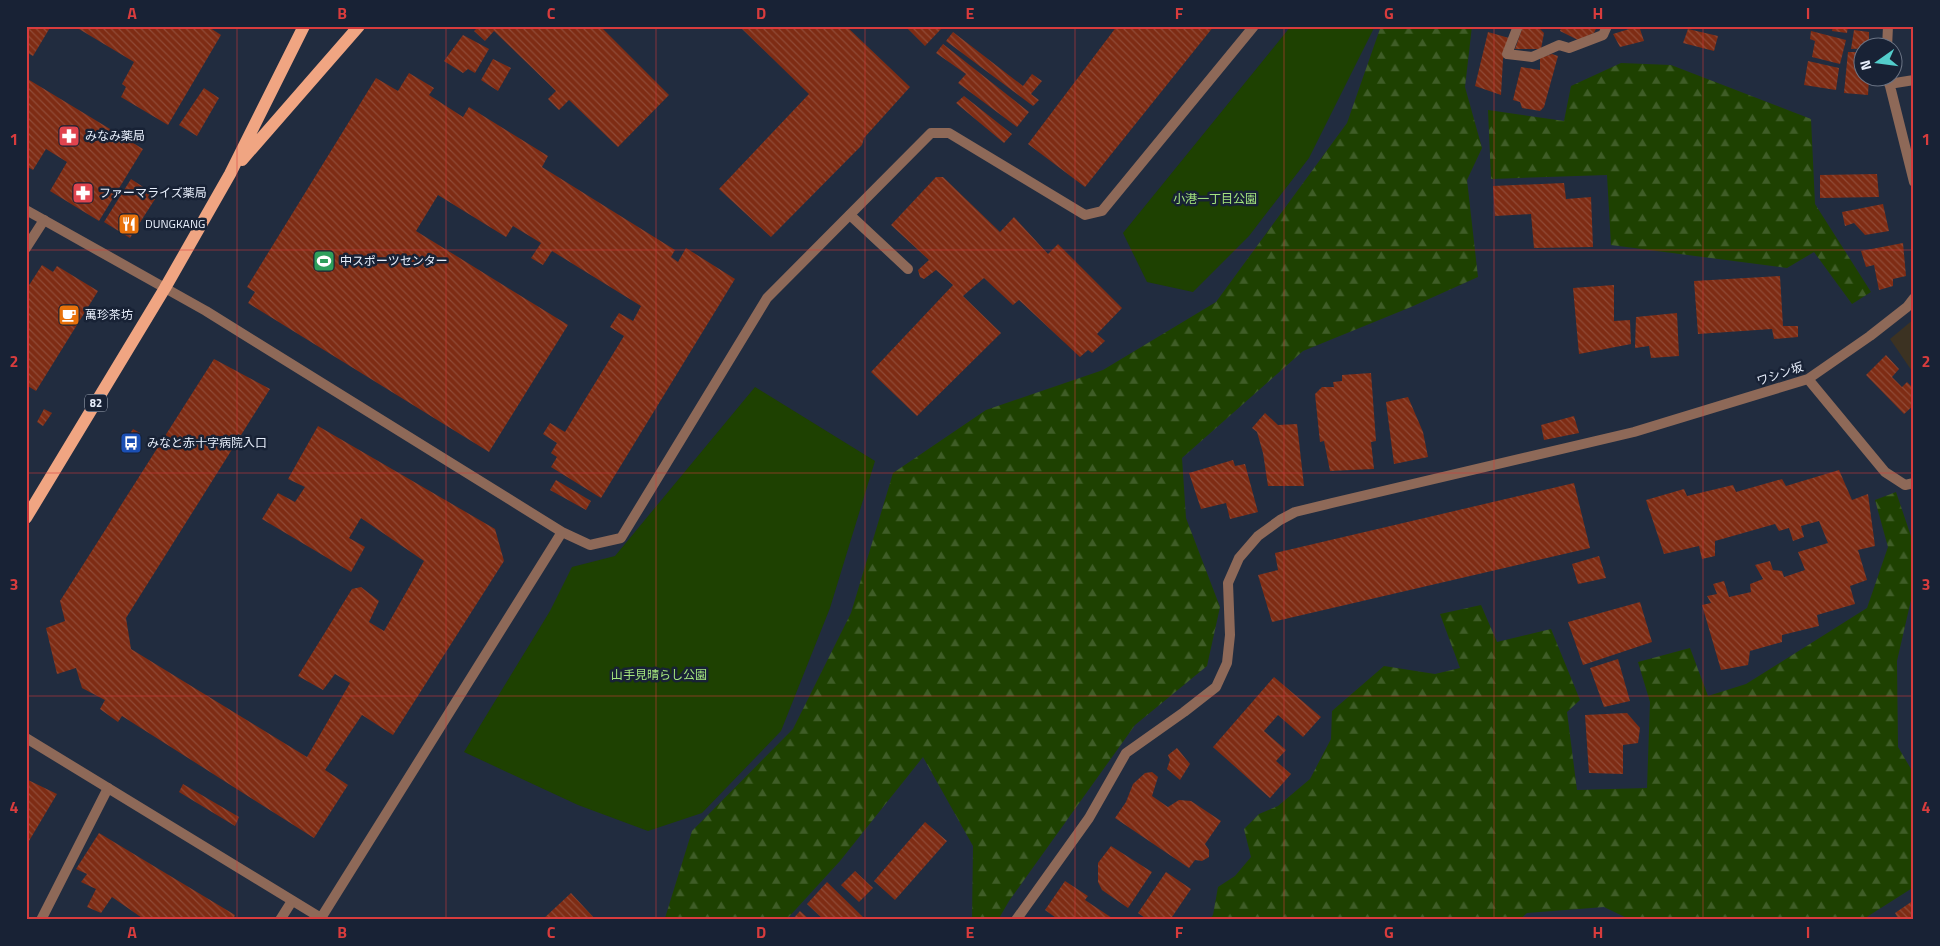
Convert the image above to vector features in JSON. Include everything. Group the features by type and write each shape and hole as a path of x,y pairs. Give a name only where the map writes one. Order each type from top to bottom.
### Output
{"main road":[{"name":"82","path":"26,518 165,288 230,174 304,26"},
{"name":"82","path":"230,174 359,26"}],"street":[{"path":"26,210 206,311 562,532 590,545 621,538 767,298 931,133 949,133 1085,214 1102,211 1254,26"},
{"path":"1518,26 1507,54 1532,57 1559,45 1569,48 1603,35 1607,26"},
{"path":"1890,88 1914,182"},
{"path":"850,215 908,269"},
{"path":"26,248 44,220"},
{"name":"ワシン坂","path":"1016,920 1089,818 1126,753 1216,687 1227,663 1230,636 1228,583 1239,558 1258,536 1280,520 1295,512 1634,432 1808,379 1870,336 1907,307 1914,298"},
{"path":"1808,379 1885,472 1906,485 1914,483"},
{"path":"26,738 321,918 562,532"},
{"path":"41,920 108,788"},
{"path":"280,920 292,901"}],"shaded area":[{"path":"1914,319 1914,374 1890,339"}],"green space":[{"name":"小港一丁目公園","path":"1291,26 1375,26 1309,158 1249,236 1193,292 1147,282 1123,233"},
{"path":"1381,26 1472,26 1465,87 1482,148 1467,180 1478,277 1411,307 1303,351 1182,458 1186,518 1220,607 1207,666 1135,725 1009,901 998,920 972,920 973,846 923,757 840,861 786,920 667,920 665,918 692,831 793,729 851,613 893,473 986,410 1103,370 1216,302 1347,123"},
{"path":"1621,63 1671,65 1811,119 1815,204 1871,292 1852,304 1814,252 1787,268 1611,245 1607,175 1491,179 1488,110 1564,121 1571,86"},
{"name":"山手見晴らし公園","path":"755,387 875,461 830,608 781,731 702,813 648,831 578,805 464,752 550,611 572,567 615,556"},
{"path":"1896,492 1914,545 1914,587 1897,661 1898,747 1914,774 1914,887 1862,920 1631,920 1604,907 1527,913 1519,920 1209,920 1213,915 1218,887 1235,876 1251,857 1244,829 1259,814 1278,806 1310,779 1331,739 1332,711 1384,666 1435,674 1460,668 1440,614 1481,605 1497,642 1551,629 1580,700 1567,712 1577,790 1647,788 1650,702 1638,662 1690,648 1708,696 1746,684 1867,608 1888,547 1875,500"}],"building":[{"path":"31,26 51,26 33,56 26,52 26,35"},
{"path":"74,26 207,26 221,35 168,125 121,97 126,87 122,84 134,62"},
{"path":"479,26 600,26 669,95 618,147 569,100 559,110 548,99 556,91 494,31 485,41 474,31"},
{"path":"739,26 846,26 910,87 864,138 862,145 771,237 719,189 809,94"},
{"path":"905,26 937,26 941,29 925,46"},
{"path":"1117,26 1214,26 1085,187 1028,144"},
{"path":"1523,26 1538,27 1544,33 1541,49 1515,49"},
{"path":"1562,26 1597,26 1594,33 1578,40 1560,31"},
{"path":"1639,26 1644,41 1620,47 1613,34"},
{"path":"1833,26 1848,26 1847,33 1832,31"},
{"path":"1688,29 1718,36 1714,51 1683,43"},
{"path":"1854,30 1869,32 1869,38 1853,38"},
{"path":"1811,31 1846,40 1840,64 1812,57 1815,41 1810,39"},
{"path":"953,32 1023,86 1032,74 1042,81 1031,94 1039,100 1033,106 946,41"},
{"path":"1488,32 1509,38 1503,59 1501,95 1475,86"},
{"path":"463,35 489,49 475,73 468,69 463,73 444,61"},
{"path":"943,44 1029,112 1017,127 958,83 966,74 936,53"},
{"path":"1848,52 1852,52 1852,88 1868,88 1868,95 1844,93"},
{"path":"1552,54 1558,56 1544,107 1540,111 1522,108 1520,102 1513,100 1521,67 1540,70 1540,58"},
{"path":"493,59 511,68 498,91 481,80"},
{"path":"1808,61 1839,68 1836,90 1804,85"},
{"path":"409,73 434,88 429,95 463,117 469,107 548,156 542,167 675,250 671,257 678,262 686,248 735,279 601,498 551,467 557,457 551,453 557,443 543,434 550,423 565,432 624,336 610,327 619,313 633,321 641,306 552,251 543,265 531,258 541,243 513,226 506,237 438,195 416,231 568,325 489,452 248,303 255,292 247,287 376,78 398,91"},
{"path":"26,78 143,149 99,221 50,191 67,162 46,149 33,170 26,166"},
{"path":"204,88 219,98 197,136 179,125"},
{"path":"964,96 1012,134 1004,143 956,103"},
{"path":"1877,174 1879,197 1820,198 1820,175"},
{"path":"936,177 943,177 1000,232 1014,217 1048,254 1058,244 1122,308 1097,334 1105,341 1092,353 1088,350 1080,357 1019,300 1013,305 984,278 963,296 1001,333 917,416 871,372 953,285 936,270 924,279 920,277 918,270 929,260 891,225"},
{"path":"131,179 157,196 130,238 104,222"},
{"path":"1564,183 1566,199 1591,197 1593,247 1534,248 1531,214 1495,216 1493,186"},
{"path":"1883,204 1889,231 1865,235 1854,223 1845,226 1842,212"},
{"path":"1903,243 1906,276 1893,279 1893,286 1879,290 1874,265 1866,267 1861,251"},
{"path":"42,265 53,272 57,266 98,291 36,391 26,385 26,290"},
{"path":"1780,276 1783,326 1798,326 1798,337 1774,339 1772,329 1698,334 1694,281"},
{"path":"1614,285 1614,321 1630,320 1631,344 1579,354 1573,288"},
{"path":"1677,313 1679,356 1651,358 1649,346 1635,348 1636,317"},
{"path":"1886,355 1899,369 1892,377 1902,387 1907,382 1914,389 1914,405 1904,414 1866,375"},
{"path":"214,359 270,389 126,618 131,649 307,757 350,683 335,674 323,690 298,676 352,589 361,587 379,601 369,622 384,631 424,561 361,518 349,538 365,547 351,572 262,519 278,493 295,502 305,487 288,479 318,426 495,529 504,561 393,735 362,715 325,770 348,785 314,838 122,716 118,722 100,709 105,700 82,688 76,668 57,674 46,628 65,621 60,601"},
{"path":"1371,373 1376,441 1371,442 1374,469 1330,471 1324,441 1320,442 1315,394 1322,387 1334,387 1333,382 1342,381 1342,375"},
{"path":"1408,397 1423,432 1428,457 1394,464 1386,402"},
{"path":"44,409 52,413 43,426 37,422"},
{"path":"1265,413 1278,425 1297,424 1304,486 1268,486 1263,453 1257,432 1252,428"},
{"path":"1574,416 1579,433 1544,440 1541,425"},
{"path":"133,429 140,433 132,446 125,442"},
{"path":"1233,460 1235,466 1245,464 1258,512 1230,519 1226,503 1201,509 1189,473"},
{"path":"1839,470 1852,500 1868,494 1875,546 1858,550 1867,580 1850,586 1855,604 1817,615 1819,626 1782,635 1782,642 1750,651 1748,665 1721,670 1702,605 1711,603 1707,596 1717,594 1713,584 1724,581 1729,597 1751,592 1750,584 1763,579 1755,565 1770,561 1773,570 1782,571 1784,577 1805,570 1798,552 1828,543 1819,521 1801,526 1804,537 1793,541 1789,528 1779,531 1775,524 1715,541 1715,556 1702,559 1699,546 1664,554 1646,500 1684,489 1687,496 1733,485 1736,492 1782,479 1786,486"},
{"path":"556,480 591,501 586,510 550,490"},
{"path":"1574,483 1590,548 1272,622 1258,575 1278,570 1275,553"},
{"path":"1599,556 1606,578 1578,584 1572,564"},
{"path":"1640,602 1652,642 1583,665 1568,622"},
{"path":"1618,659 1630,701 1604,707 1590,668"},
{"path":"1274,677 1321,717 1303,737 1278,715 1264,731 1286,750 1276,761 1291,774 1270,798 1213,747"},
{"path":"1627,713 1640,728 1638,743 1623,745 1623,774 1589,773 1585,715"},
{"path":"1177,748 1190,764 1180,780 1167,769 1170,760 1168,755"},
{"path":"1152,772 1158,777 1152,796 1168,807 1179,800 1191,801 1221,821 1205,844 1209,850 1209,857 1202,861 1195,860 1189,868 1115,818 1126,802 1133,784 1145,773"},
{"path":"26,779 57,794 26,846"},
{"path":"183,784 239,817 235,826 179,792"},
{"path":"925,822 947,841 895,900 874,881"},
{"path":"99,833 235,915 233,920 145,920 112,897 101,913 87,907 96,889 81,882 87,874 76,869"},
{"path":"1111,846 1152,872 1128,908 1102,890 1098,882 1098,863"},
{"path":"855,871 873,888 859,902 841,885"},
{"path":"1166,872 1191,889 1170,920 1148,920 1138,913"},
{"path":"1065,881 1088,896 1085,900 1115,920 1059,920 1045,910"},
{"path":"827,882 866,920 824,920 807,904"},
{"path":"571,893 596,920 542,920"},
{"path":"1914,900 1914,920 1899,920 1895,913"},
{"path":"800,911 810,920 792,920"}],"place":[{"name":"みなみ薬局","path":"69,136"},
{"name":"ファーマライズ薬局","path":"83,193"},
{"name":"DUNGKANG","path":"129,224"},
{"name":"中スポーツセンター","path":"324,261"},
{"name":"萬珍茶坊","path":"69,315"},
{"name":"みなと赤十字病院入口","path":"131,443"}]}
